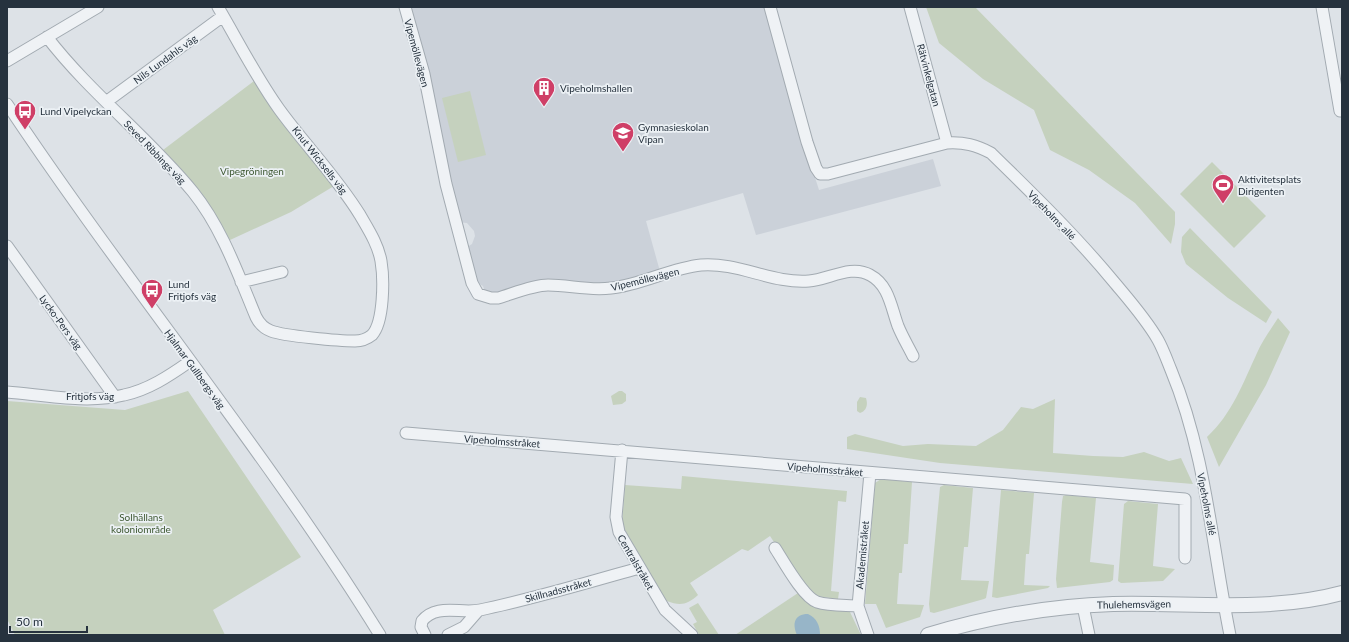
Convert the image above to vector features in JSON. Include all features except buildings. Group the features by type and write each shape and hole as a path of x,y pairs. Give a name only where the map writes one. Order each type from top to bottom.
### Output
{"street":[{"path":"7,61 47,37 83,10 98,7"},
{"name":"Vipemöllevägen","path":"405,7 424,74 446,184 472,283 478,294 498,298 546,285 592,290 612,288 701,265 727,267 793,282 810,281 848,271 861,272 869,274 881,283 890,301 898,328 913,356"},
{"name":"Vipeholms allé","path":"770,7 807,142 816,168 820,174 828,174 947,143 960,142 973,145 991,153 1083,247 1127,298 1158,340 1182,400 1193,435 1230,635"},
{"name":"Rätvinkelgatan","path":"910,7 947,143"},
{"path":"1322,7 1340,111"},
{"name":"Nils Lundahls väg","path":"106,102 221,11"},
{"name":"Knut Wicksells väg","path":"221,11 269,94 332,173 370,233 378,251 382,270 382,295 378,325"},
{"name":"Seved Ribbings väg","path":"47,37 62,56 157,152 194,192 220,236 259,322 272,332 355,341 371,336 378,325"},
{"name":"Hjalmar Gullbergs väg","path":"7,104 41,155 339,573 380,635"},
{"name":"Lycko-Pers väg","path":"7,246 115,397"},
{"path":"241,282 282,272"},
{"name":"Fritjofs väg","path":"7,392 90,398 115,397 150,386 190,362"},
{"name":"Vipeholmsstråket","path":"406,433 622,450 870,473 1185,499 1185,558"},
{"name":"Centralstråket","path":"622,450 616,524 624,543 665,610 692,635"},
{"name":"Akademistråket","path":"868,635 858,606 870,473"},
{"path":"775,548 812,600 858,606"},
{"name":"Skillnadsstråket","path":"425,635 422,627 422,621 431,614 446,610 478,611 639,568"},
{"name":"Thulehemsvägen","path":"928,635 947,632 1032,611 1083,606 1188,604 1276,605 1314,600 1342,593"},
{"path":"1083,606 1083,613 1089,635"},
{"path":"448,635 464,627 478,611"}],"shaded area":[{"name":"Gymnasieskolan Vipan","path":"405,7 764,7 819,190 933,159 941,186 756,235 743,193 646,221 661,275 613,288 560,285 486,295 483,286 476,282 464,249 472,244 475,236 474,231 467,223 457,222"}],"green space":[{"path":"926,7 975,7 1175,212 1175,224 1171,244 1135,203 1089,170 1050,150 1034,110 983,79 939,43"},
{"name":"Vipegröningen","path":"254,81 281,122 334,186 291,212 230,240 200,191 163,150"},
{"path":"470,91 486,155 458,162 442,98"},
{"name":"Aktivitetsplats Dirigenten","path":"1212,162 1266,216 1234,248 1180,194"},
{"path":"1190,228 1272,312 1266,323 1228,298 1186,264 1181,252 1182,237"},
{"path":"1278,318 1290,332 1266,385 1219,467 1207,437 1216,428 1236,398 1261,344"},
{"name":"Solhällans koloniområde","path":"188,391 301,557 213,610 225,635 15,635 7,619 7,401 125,410"},
{"path":"619,391 626,394 626,401 622,404 613,405 611,396"},
{"path":"860,397 866,398 867,403 866,409 860,413 857,411 857,402"},
{"path":"1055,399 1053,453 1123,457 1144,452 1169,461 1181,458 1193,484 940,463 847,449 847,437 855,434 903,446 928,444 976,446 1003,430 1021,407 1033,409"},
{"path":"682,476 847,491 846,502 838,501 831,591 839,592 838,599 816,596 805,589 770,536 748,551 742,549 690,583 698,595 687,603 676,604 667,601 643,565 622,524 625,485 681,489"},
{"path":"881,479 912,482 908,544 904,544 902,573 899,573 897,604 924,605 920,617 886,628 876,604 865,604 875,483"},
{"path":"944,485 973,488 968,547 964,547 961,580 989,581 986,598 934,613 930,612 929,604 940,487"},
{"path":"1001,490 1034,493 1029,554 1026,554 1024,585 1050,586 1048,588 997,598 992,597"},
{"path":"1063,496 1096,498 1090,562 1114,565 1113,580 1110,582 1057,588 1056,579 1062,502"},
{"path":"1128,501 1158,504 1153,566 1175,569 1163,581 1121,583 1118,581 1124,504"},
{"path":"798,593 803,599 815,606 850,612 861,635 735,635"},
{"path":"698,603 719,635 699,635 693,624 697,622 689,608"}],"water":[{"path":"803,614 808,614 814,618 817,623 820,635 797,635 795,631 795,620"}],"place":[{"name":"Vipeholmshallen","path":"544,108"},
{"name":"Lund Vipelyckan","path":"25,130"},
{"name":"Gymnasieskolan Vipan","path":"623,152"},
{"name":"Aktivitetsplats Dirigenten","path":"1223,204"},
{"name":"Lund Fritjofs väg","path":"152,310"}]}
